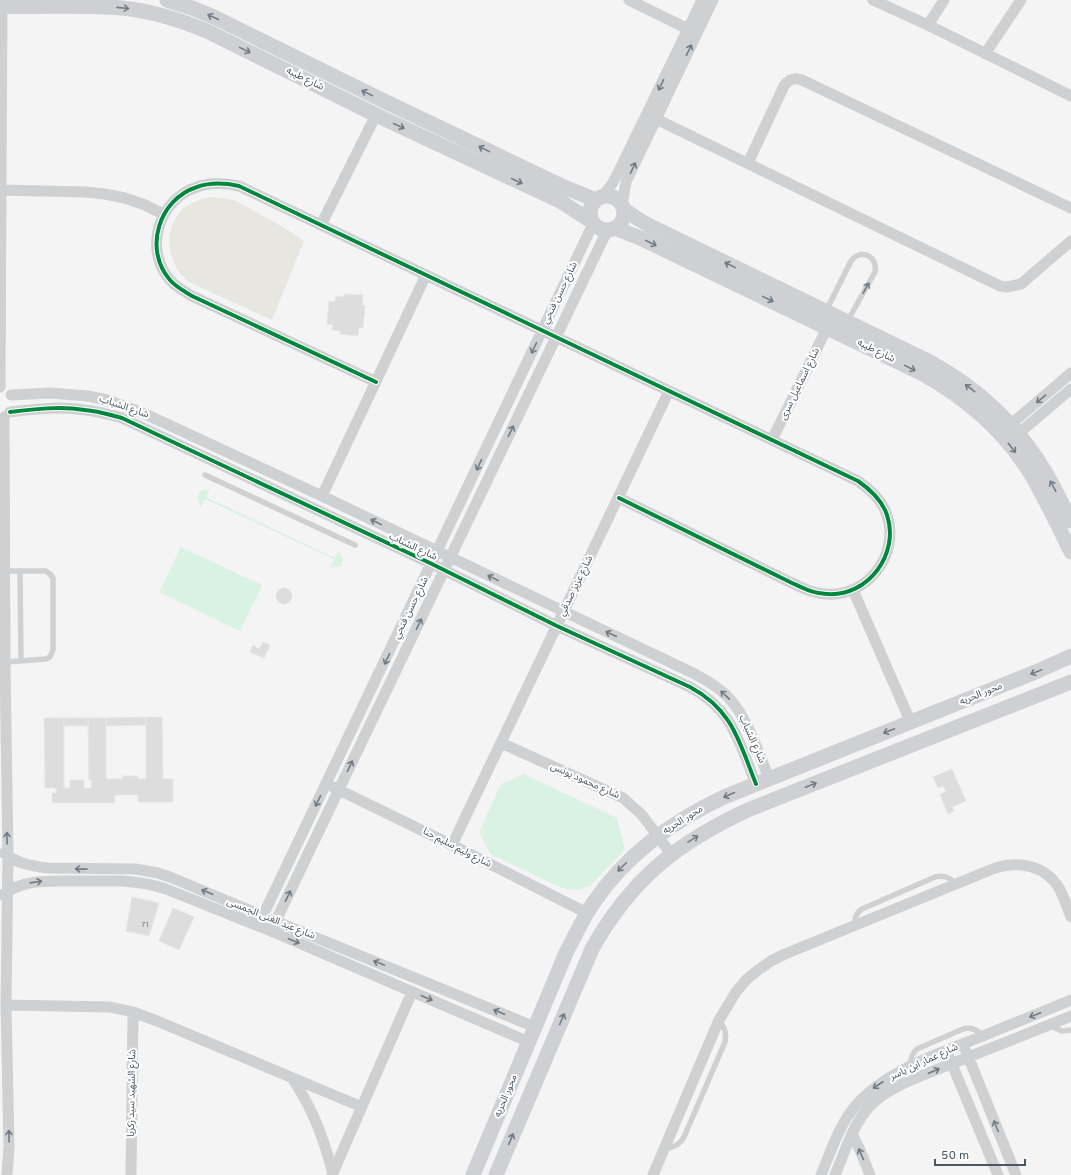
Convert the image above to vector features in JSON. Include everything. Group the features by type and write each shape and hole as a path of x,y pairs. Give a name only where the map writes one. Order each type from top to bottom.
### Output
{"main road":[{"name":"شارع طيبه","path":"167,0 214,17 564,187 599,198"},
{"name":"شارع طيبه","path":"2,4 114,7 144,11 188,23 376,115 560,201 592,223"},
{"path":"608,196 613,197 618,200 623,208 624,216 622,221 611,230 597,228 592,223 589,213 590,208 599,198 608,196"},
{"name":"شارع طيبه","path":"623,208 643,223 930,362 955,377 990,404 1014,430 1043,469 1071,521"},
{"name":"شارع طيبه","path":"611,230 640,238 935,381 958,396 989,422 1007,442 1031,475 1071,552"},
{"name":"محور الحريه","path":"473,1175 566,953 586,913 602,890 632,857 677,823 708,805 762,781 910,723 1071,656"},
{"path":"496,1175 585,963 608,921 628,895 650,871 688,842 718,824 750,809 1071,682"}],"street":[{"path":"629,0 688,29"},
{"path":"599,198 612,184 619,171 702,0"},
{"path":"623,208 626,182 713,0"},
{"path":"873,0 928,25 1071,96"},
{"path":"928,25 944,0"},
{"path":"985,54 1021,0"},
{"path":"2,4 0,387 5,388 11,395 13,403 5,416 4,894 9,1146 7,1175"},
{"path":"748,163 784,86 787,82 797,78 1071,208"},
{"path":"321,225 376,115"},
{"path":"656,119 1000,286 1014,287 1021,284 1071,241"},
{"path":"376,382 180,289 170,280 162,268 157,255 156,241 158,227 163,214 172,203 183,193 210,183 225,183 239,186 253,192 858,481 868,487 882,505 887,515 890,527 890,538 884,560 871,578 853,590 840,594 827,594 803,588 619,498"},
{"path":"1,190 85,192 105,194 132,200 163,214"},
{"name":"شارع حسن فتحي","path":"261,921 438,552 592,223"},
{"name":"شارع حسن فتحي","path":"274,926 556,337 611,230"},
{"path":"322,496 426,275"},
{"name":"شارع اسماعيل سرى","path":"772,440 827,328"},
{"path":"1014,430 1071,373"},
{"path":"1014,430 1071,389"},
{"name":"شارع عزيز صدقي","path":"452,845 669,391"},
{"name":"شارع الشباب","path":"11,395 31,393 69,394 107,400 143,413 322,496 695,674 717,687 735,705 742,716 762,781"},
{"name":"شارع الشباب","path":"5,416 48,408 67,408 85,410 122,418 432,564 558,626 690,687 709,698 721,710 730,723 762,781"},
{"path":"853,590 910,723"},
{"name":"شارع محمود يونس","path":"501,743 623,798 642,816 671,854"},
{"name":"شارع وليم سليم حنا","path":"326,784 452,845 586,913"},
{"name":"شارع عبد الغنى الجمسى","path":"4,853 20,863 33,867 135,869 170,876 261,921"},
{"path":"653,1175 719,1020 736,992 746,980 771,961 855,925 1006,865 1018,864 1030,866 1041,871 1050,878 1058,887 1071,917"},
{"name":"شارع عبد الغنى الجمسى","path":"4,894 20,885 33,882 139,882 166,889 261,921 535,1027"},
{"name":"شارع عبد الغنى الجمسى","path":"274,926 412,992 529,1042"},
{"path":"333,1174 412,992"},
{"name":"شارع عمار ابن ياسر","path":"821,1175 842,1126 855,1106 873,1089 911,1067 962,1044 1071,1000"},
{"path":"6,1005 99,1007 122,1009 134,1012 157,1020 362,1107"},
{"name":"شارع الشهيد سيد زكريا","path":"131,1175 134,1012"},
{"name":"شارع عمار ابن ياسر","path":"835,1175 862,1114 878,1097 899,1086 968,1057 1071,1016"},
{"path":"962,1044 1016,1175"},
{"path":"947,1051 998,1175"},
{"path":"292,1078 313,1113 321,1132 333,1174"},
{"path":"852,1134 870,1175"}],"lane":[{"path":"825,311 853,258 860,254 868,256 874,261 875,272 847,322"},
{"path":"205,475 355,545"},
{"path":"5,571 46,571 53,578 52,654 46,660 5,662"},
{"path":"20,571 22,661"},
{"path":"1049,1025 1062,1031 1071,1030"},
{"path":"911,1067 912,1055 917,1049 967,1028 976,1030 982,1036"}],"green space":[{"path":"210,489 206,497 335,558 339,550 343,561 341,566 330,568 334,559 205,499 201,507 197,497 200,491"},
{"path":"181,547 262,585 240,631 159,592"},
{"path":"524,774 617,818 625,850 590,886 577,890 562,888 490,854 479,832 501,784"}],"sand":[{"path":"210,197 236,201 290,231 304,241 272,320 187,281 173,262 170,237 174,221 185,207"}],"building":[{"path":"344,294 363,295 362,305 365,305 363,328 359,328 358,336 340,334 340,331 332,330 333,325 327,324 329,301 335,302 336,296 344,297"},
{"path":"284,588 290,590 292,596 290,602 284,604 278,602 276,596 278,590"},
{"path":"263,642 270,645 264,658 250,652 253,645 259,649"},
{"path":"146,717 162,717 163,779 173,779 173,802 138,802 138,795 115,795 115,803 52,803 52,793 56,793 56,788 45,788 44,718 64,718 64,788 70,788 70,780 84,780 84,788 91,788 92,780 89,780 88,718 106,718 106,779 123,779 123,776 138,776 138,779 146,779"},
{"path":"146,717 146,725 106,726 106,718"},
{"path":"64,718 88,718 88,726 64,726"},
{"path":"952,769 966,801 952,807 954,811 948,814 940,794 946,792 943,786 938,788 933,777"},
{"path":"132,897 159,903 149,936 126,931"},
{"path":"173,908 194,917 179,950 159,941"}],"cycle path":[{"path":"376,382 192,296 175,285 162,268 157,254 159,226 173,202 184,193 202,185 228,184 239,186 858,481 876,496 885,510 890,530 889,544 885,558 867,581 856,588 842,593 818,593 792,583 619,498"},
{"path":"10,412 66,408 95,411 122,418 432,564 557,626 690,687 716,706 733,728 756,784"}]}
